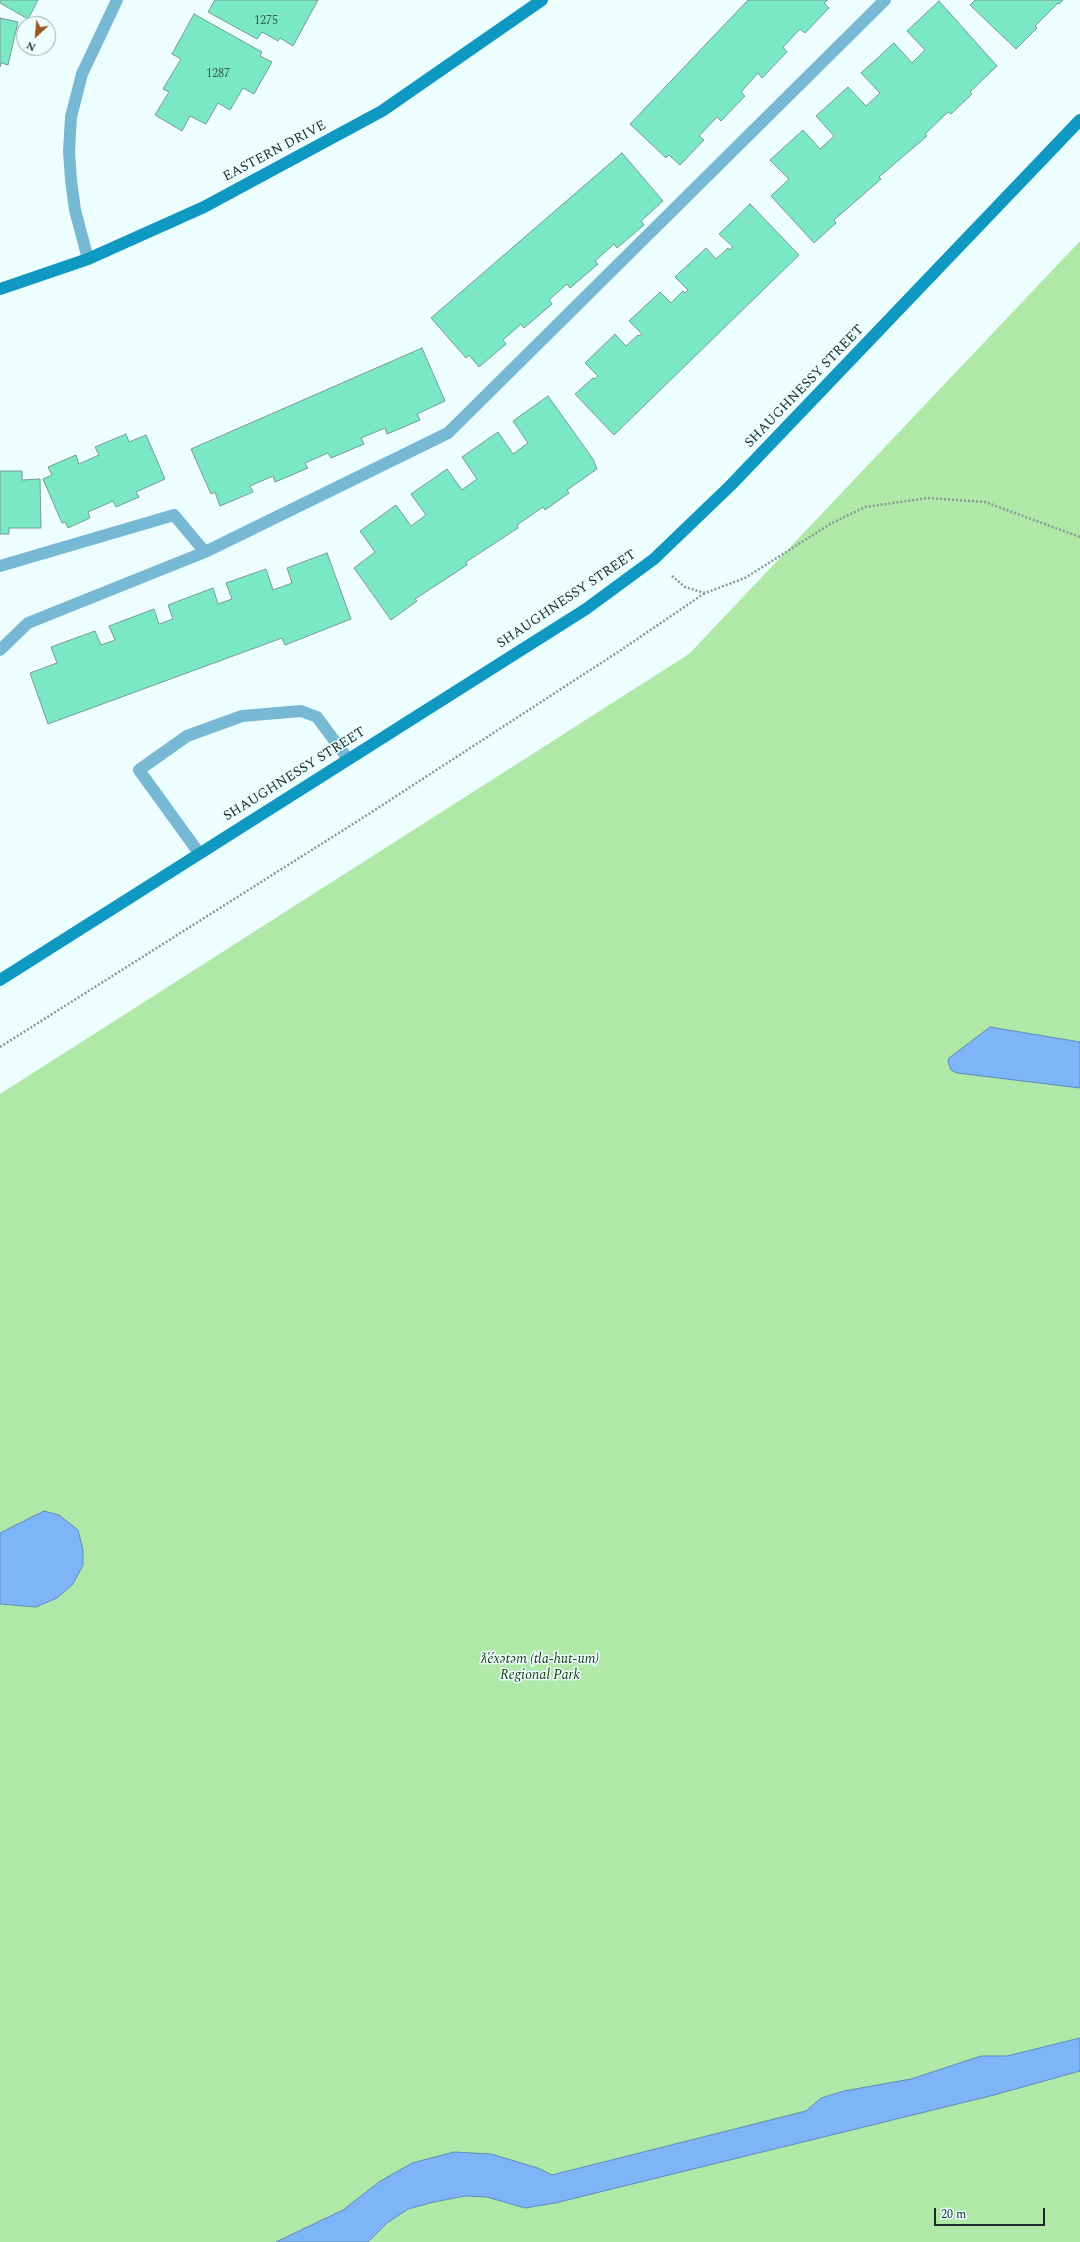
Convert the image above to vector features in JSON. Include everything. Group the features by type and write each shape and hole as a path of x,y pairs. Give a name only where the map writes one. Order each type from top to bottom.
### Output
{"main road":[{"name":"EASTERN DRIVE","path":"0,289 88,259 204,207 382,111 542,0"},
{"name":"SHAUGHNESSY STREET","path":"0,980 586,609 654,559 731,485 1080,120"}],"street":[{"path":"88,259 75,210 71,180 69,150 71,117 82,74 117,0"},
{"path":"0,650 28,623 205,552 448,433 885,0"},
{"path":"0,566 174,515 205,552"},
{"path":"199,854 139,770 187,736 242,716 301,711 317,717 348,759"}],"path":[{"path":"0,1047 411,786 618,652 705,593 745,578 832,523 865,507 928,498 985,502 1080,536"},
{"path":"654,559 684,587 705,593"}],"green space":[{"name":"ƛ̓éxətəm (tla-hut-um) Regional Park","path":"1080,241 1080,2242 0,2242 0,1094 689,654"}],"water":[{"path":"990,1027 1080,1042 1080,1088 957,1073 951,1070 948,1062 949,1058"},
{"path":"44,1511 59,1515 78,1530 83,1550 83,1565 73,1584 57,1598 36,1607 0,1604 0,1533"},
{"path":"1080,2038 1080,2071 994,2095 555,2203 525,2208 487,2197 465,2196 434,2202 408,2209 387,2223 368,2242 276,2242 343,2210 379,2182 412,2163 454,2152 491,2154 538,2168 552,2175 806,2111 821,2098 844,2091 911,2079 981,2056 1007,2056"}],"building":[{"path":"0,0 38,0 30,16 23,16 0,3"},
{"path":"215,0 318,0 293,46 280,38 278,41 262,32 257,39 208,12"},
{"path":"748,0 828,0 824,3 829,8 805,33 800,29 783,47 787,52 762,78 758,73 741,92 745,96 721,121 717,117 699,136 704,140 680,165 669,155 666,158 630,124"},
{"path":"975,0 1063,0 1059,4 1058,3 1035,26 1037,28 1016,49 970,5"},
{"path":"939,1 997,66 970,92 972,94 951,114 948,112 925,134 927,136 879,177 881,179 834,220 836,223 814,243 771,196 789,179 770,160 803,130 820,149 834,136 816,116 848,87 866,106 880,93 861,73 894,43 912,63 925,50 907,31"},
{"path":"194,14 262,52 260,56 272,62 254,94 243,88 230,110 218,103 206,124 190,116 182,131 155,115 169,92 163,89 181,59 172,54"},
{"path":"0,18 16,22 16,31 8,65 1,63 0,67"},
{"path":"622,153 663,201 641,221 644,225 617,248 614,244 595,261 598,264 570,288 567,284 549,300 552,304 524,328 521,324 503,340 506,344 479,367 469,355 466,358 431,318"},
{"path":"750,204 799,255 614,435 575,394 593,378 595,379 598,376 585,363 615,334 626,346 638,335 639,336 642,334 629,321 660,292 671,303 683,291 685,293 688,290 675,277 706,248 716,259 728,248 729,250 733,247 719,234"},
{"path":"422,348 445,401 417,414 420,420 387,434 385,428 361,438 364,444 331,458 328,453 305,463 308,468 275,482 273,476 250,486 253,492 220,506 215,492 211,494 191,449"},
{"path":"548,396 593,459 597,469 567,490 569,493 545,510 543,507 517,525 518,528 466,562 467,565 415,599 417,601 391,620 354,568 375,552 360,531 396,505 411,526 426,515 411,494 447,469 462,490 477,479 462,457 498,432 513,454 528,443 513,421"},
{"path":"126,434 129,442 146,435 165,479 136,492 139,497 116,507 113,501 88,512 90,518 68,528 65,522 62,523 43,479 52,475 48,467 76,455 79,464 99,455 95,447"},
{"path":"0,471 22,471 22,480 40,479 41,528 9,528 9,534 0,534"},
{"path":"327,553 351,619 285,645 282,638 48,724 30,673 57,663 51,647 95,631 101,645 115,640 109,626 154,609 159,624 173,619 168,605 213,588 218,604 232,599 226,583 266,569 273,590 292,583 287,568"}]}
